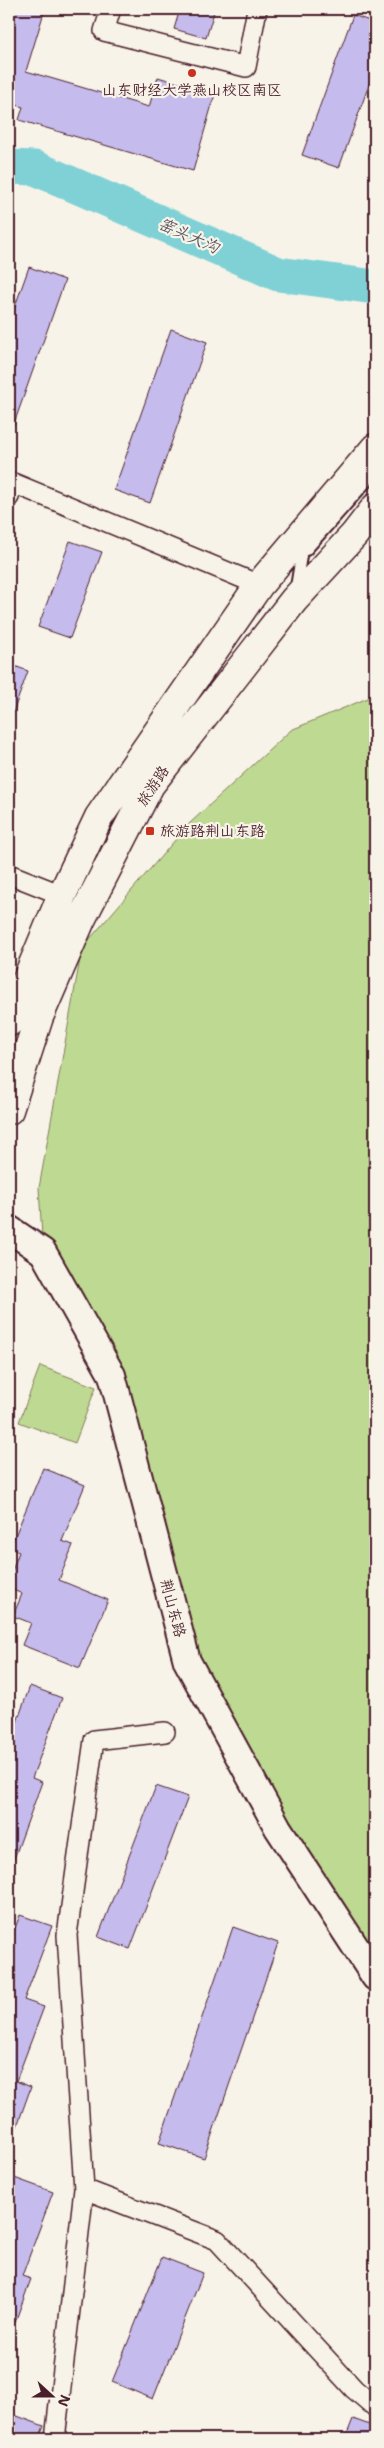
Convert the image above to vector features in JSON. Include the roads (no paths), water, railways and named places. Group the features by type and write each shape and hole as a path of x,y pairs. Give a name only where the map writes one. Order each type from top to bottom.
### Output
{"main road":[{"name":"旅游路","path":"9,1022 62,894 99,817 259,585 375,448"},
{"name":"旅游路","path":"9,1110 40,1017 81,920 150,785 294,600 354,535 375,508"}],"street":[{"path":"111,9 104,31 246,67 257,9"},
{"path":"9,497 13,483 259,585"},
{"path":"9,874 62,894"},
{"name":"荆山东路","path":"9,1229 43,1252 112,1375 186,1661 278,1828 375,1977"},
{"path":"55,2439 84,2189 67,1935 94,1740 165,1732"},
{"path":"84,2189 217,2240 354,2388 375,2407"}],"lane":[{"path":"259,585 301,556 375,472"},
{"path":"294,600 301,556"}],"waterway":[{"name":"窑头大沟","path":"9,167 35,168 278,274 375,287"}],"place":[{"name":"山东财经大学燕山校区南区","path":"192,73"},
{"name":"旅游路荆山东路","path":"150,831"}]}
